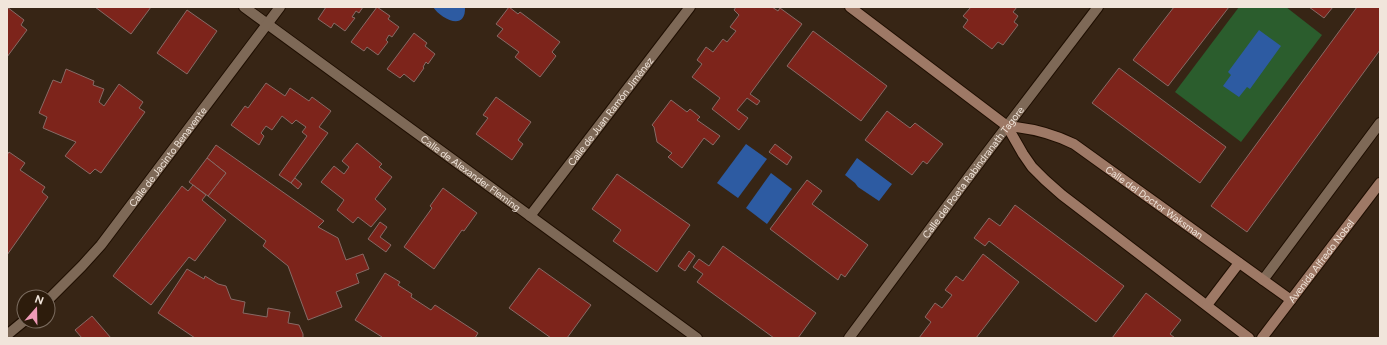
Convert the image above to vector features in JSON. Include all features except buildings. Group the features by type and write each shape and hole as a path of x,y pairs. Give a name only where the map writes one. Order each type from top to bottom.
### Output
{"main road":[{"path":"850,7 1006,126 1032,167 1062,195 1249,338"},
{"name":"Calle del Doctor Waksman","path":"1006,126 1041,131 1074,144 1291,300"},
{"name":"Avenida Alfredo Nobel","path":"1262,338 1380,183"},
{"path":"1207,305 1239,262"}],"street":[{"name":"Calle de Alexander Fleming","path":"244,7 697,338"},
{"name":"Calle de Jacinto Benavente","path":"56,292 101,244 280,7"},
{"name":"Calle de Juan Ramón Jiménez","path":"530,216 690,7"},
{"name":"Calle del Poeta Rabindranath Tagore","path":"849,338 1006,126 1098,7"},
{"path":"1263,280 1380,123"},
{"path":"7,335 16,328"}],"green space":[{"path":"1239,7 1286,7 1322,35 1241,142 1175,92"}],"water":[{"path":"433,7 465,7 464,15 462,19 452,21 442,16"},
{"path":"1259,30 1281,46 1250,89 1247,87 1239,97 1223,86 1231,75 1228,72"},
{"path":"746,144 767,159 738,198 717,183"},
{"path":"857,158 892,184 879,201 858,187 845,175"},
{"path":"771,173 792,189 767,224 746,208"}]}
